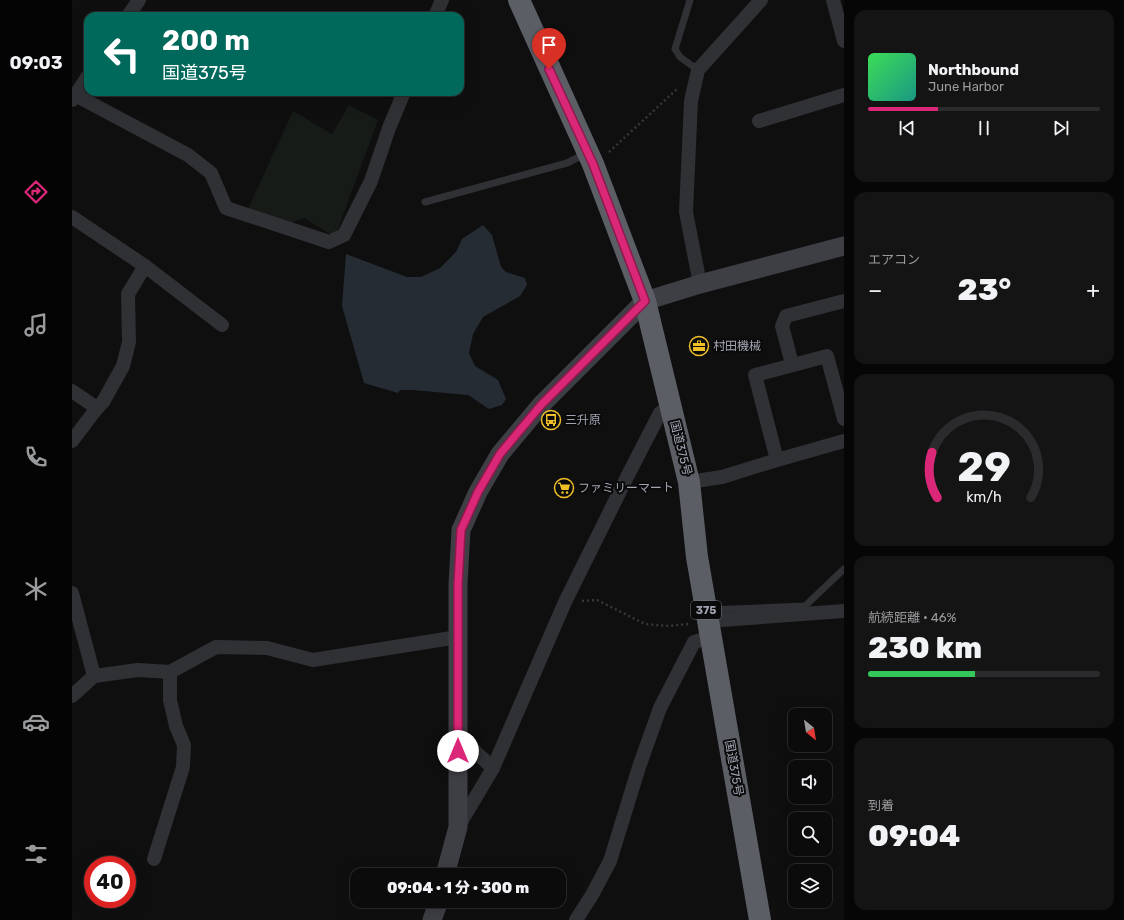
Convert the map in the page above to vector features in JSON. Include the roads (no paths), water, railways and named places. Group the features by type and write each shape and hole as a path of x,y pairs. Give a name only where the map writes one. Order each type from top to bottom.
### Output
{"highway":[{"name":"国道375号","path":"519,0 590,159 645,301 689,482 697,557 760,920"}],"street":[{"path":"131,12 139,0"},
{"path":"437,12 442,0"},
{"path":"700,284 686,212 691,101 698,70 761,0"},
{"path":"833,0 844,40"},
{"path":"84,82 74,97 188,155 210,173 226,208 329,242 344,235 371,182 389,128 402,96"},
{"path":"759,121 844,95"},
{"path":"72,217 145,266 222,325"},
{"path":"447,868 458,827 458,584 461,530 478,492 500,454 541,405 645,301 700,284 844,246"},
{"path":"72,441 103,402 124,366 129,342 128,294 145,266"},
{"path":"792,364 782,326 786,316 844,301"},
{"path":"777,460 755,375 827,356 844,419"},
{"path":"72,391 97,408"},
{"path":"458,827 493,768 565,602 629,473 660,413 671,407"},
{"path":"689,482 722,477 844,441"},
{"path":"72,594 94,676"},
{"path":"576,920 592,895 610,861 639,767 660,708 694,642 708,623 844,611"},
{"path":"72,696 94,676 138,670 170,672 216,647 267,648 313,660 458,637"},
{"path":"154,860 183,767 184,745 176,726 170,700 170,672"},
{"path":"458,736 493,768"},
{"path":"432,920 436,908"}],"lane":[{"path":"690,0 675,49 680,57 698,70"},
{"path":"425,202 567,162 590,159"},
{"path":"708,623 805,606 844,569"}],"place":[{"name":"村田機械","path":"699,346"},
{"name":"三升原","path":"551,420"},
{"name":"ファミリーマート","path":"564,488"}]}
